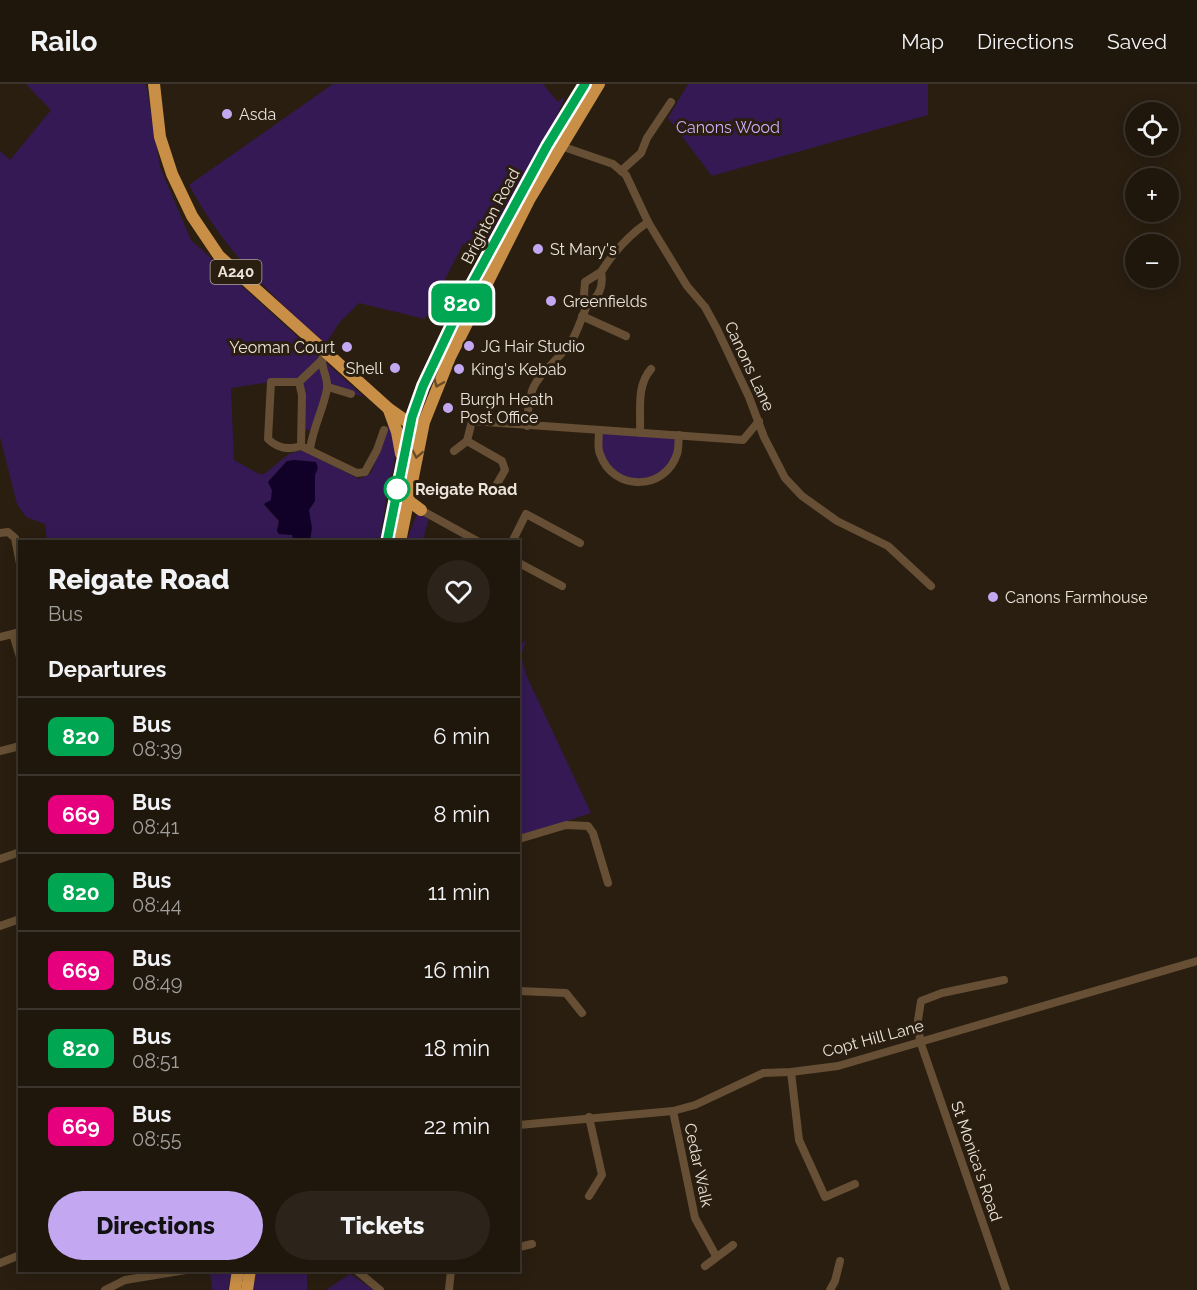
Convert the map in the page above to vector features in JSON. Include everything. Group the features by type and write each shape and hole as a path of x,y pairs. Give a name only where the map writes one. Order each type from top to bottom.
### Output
{"highway":[{"name":"A240","path":"154,84 160,137 172,174 192,216 219,256 323,357 389,409 418,426"},
{"name":"Brighton Road","path":"387,540 402,465 418,426 476,300 585,84"},
{"name":"Brighton Road","path":"400,540 418,426 416,404 466,295 556,143 599,84"},
{"path":"389,409 405,412 416,404"},
{"path":"389,409 399,437 402,465"},
{"path":"394,508 407,503 421,510"},
{"path":"403,525 413,510 421,510"},
{"path":"235,1290 238,1272"},
{"path":"247,1290 250,1272"}],"street":[{"path":"556,143 613,164 621,171 641,153 647,138 671,102"},
{"name":"Canons Lane","path":"621,171 626,175 648,222 687,286 713,322 759,421 764,437 785,478 802,496 837,520 888,546 931,586"},
{"path":"587,306 584,295 585,282 601,272 631,234 648,222"},
{"path":"527,426 528,398 540,373 570,343 587,306 600,292 603,282 601,272"},
{"path":"582,316 626,336"},
{"path":"323,357 299,382 271,382 268,439 273,444 289,450 306,447 357,473 365,472 377,450 384,430"},
{"path":"306,447 328,387 323,357"},
{"path":"640,433 641,393 644,378 651,369"},
{"path":"299,382 306,447"},
{"path":"328,387 351,394"},
{"path":"454,451 467,441 472,421 743,440 764,437"},
{"path":"743,440 759,421"},
{"path":"303,429 313,431"},
{"path":"599,431 599,453 608,469 624,482 647,482 666,472 677,454 679,435"},
{"path":"467,441 502,461 505,470 497,484"},
{"path":"421,510 475,540"},
{"path":"513,540 526,514 580,543"},
{"path":"0,533 8,532 15,538 18,554"},
{"path":"520,564 562,586"},
{"path":"0,637 16,633"},
{"path":"0,751 18,746"},
{"path":"520,839 566,825 588,826 593,833 608,883"},
{"path":"0,859 18,853"},
{"path":"0,926 18,922"},
{"name":"Copt Hill Lane","path":"520,1125 673,1111 695,1106 763,1072 791,1072 838,1066 1197,961"},
{"name":"St Monica's Road","path":"1004,980 942,993 921,1001 918,1020 920,1041 1006,1290"},
{"path":"520,991 566,993 582,1013"},
{"path":"791,1072 799,1140 825,1197 855,1184"},
{"name":"Cedar Walk","path":"673,1111 695,1218 716,1256"},
{"path":"589,1117 602,1175 589,1196"},
{"path":"520,1247 532,1245"},
{"path":"705,1266 733,1245"},
{"path":"0,1263 18,1256"},
{"path":"830,1290 836,1281 840,1261"},
{"path":"105,1290 141,1276 152,1278 178,1272"},
{"path":"358,1272 380,1290"},
{"path":"449,1290 451,1272"}],"green space":[{"path":"26,84 146,84 160,167 191,240 364,397 328,387 313,431 303,429 299,382 271,382 231,388 234,460 259,474 264,474 289,454 302,450 359,479 371,473 389,422 396,439 394,467 389,480 380,540 310,540 309,510 316,462 287,461 268,482 272,490 271,501 264,505 279,521 277,530 292,535 294,540 47,540 45,524 26,517 17,504 0,437 0,151 10,160 51,110"},
{"path":"333,84 543,84 558,102 565,96 555,121 483,252 463,244 425,319 359,303 339,323 326,344 267,290 233,251 202,208 189,185"},
{"name":"Canons Wood","path":"688,84 928,84 928,115 712,176 668,118"},
{"path":"599,431 679,435 674,458 664,472 647,480 624,482 599,453"},
{"path":"417,514 429,517 423,540 407,539"},
{"path":"526,640 521,656 527,677 591,813 520,837 520,645"},
{"path":"210,1272 232,1272 228,1290 212,1290"},
{"path":"256,1272 307,1272 307,1290 253,1290"},
{"path":"350,1274 374,1290 326,1290"}],"shaded area":[{"path":"287,461 316,462 318,468 315,475 315,501 309,510 312,528 310,540 294,540 292,535 279,534 277,531 279,521 264,504 271,500 272,490 268,482"}],"bus line":[{"name":"820","path":"387,540 412,417 423,386 466,295 547,146 585,84"}],"place":[{"name":"Asda","path":"227,114"},
{"name":"St Mary's","path":"538,249"},
{"name":"Greenfields","path":"551,301"},
{"name":"JG Hair Studio","path":"469,346"},
{"name":"Yeoman Court","path":"347,347"},
{"name":"Shell","path":"395,368"},
{"name":"King's Kebab","path":"459,369"},
{"name":"Burgh Heath Post Office","path":"448,408"},
{"name":"Reigate Road","path":"397,489"},
{"name":"Canons Farmhouse","path":"993,597"}]}
